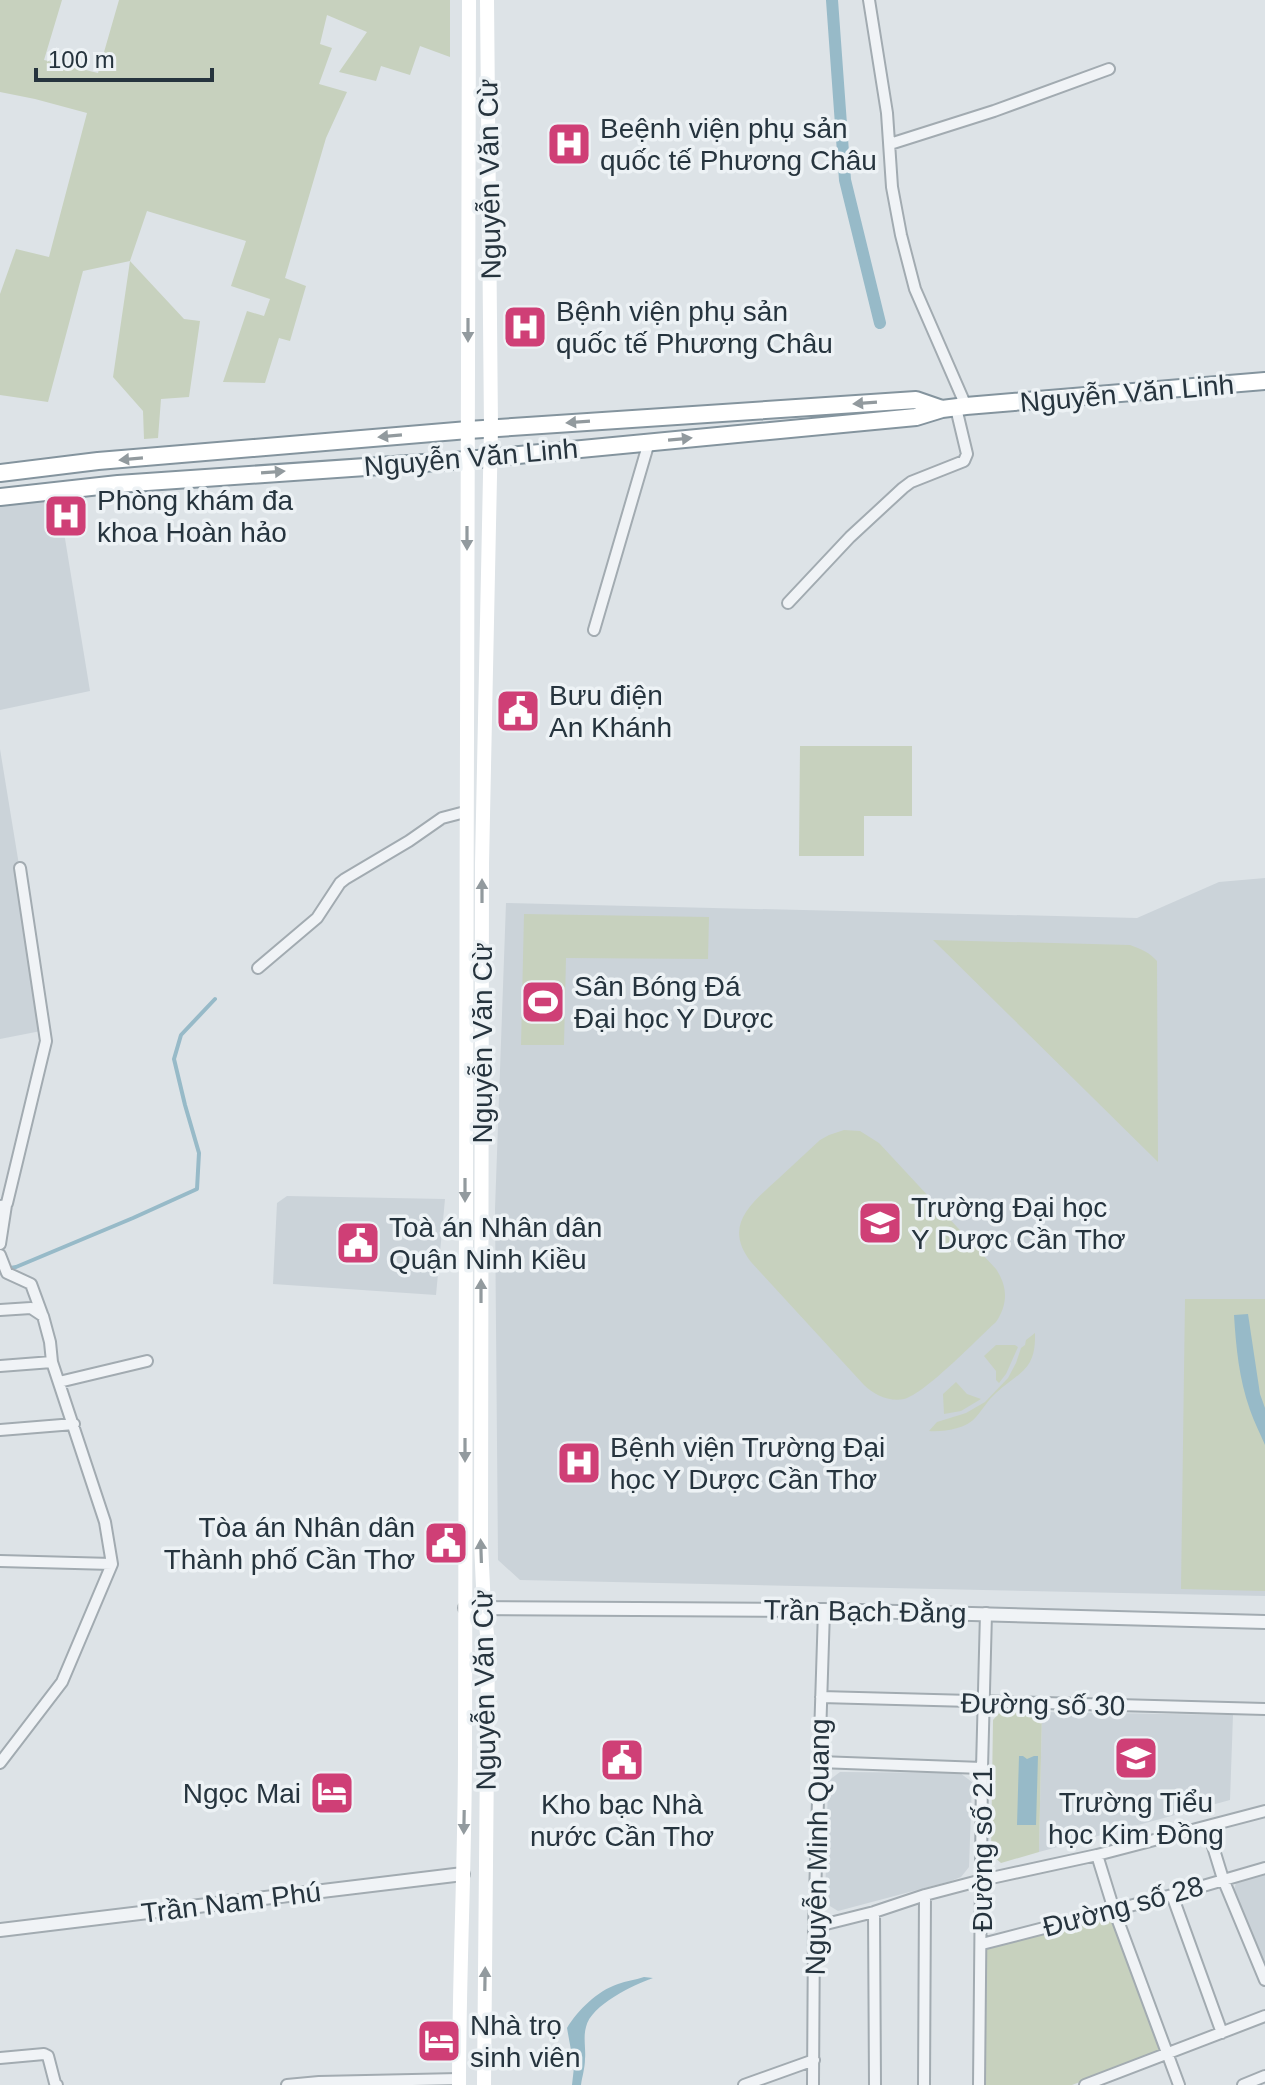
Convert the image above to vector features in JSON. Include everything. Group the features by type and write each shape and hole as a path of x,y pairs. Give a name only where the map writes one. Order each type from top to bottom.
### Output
{"highway":[{"name":"Nguyễn Văn Linh","path":"0,497 118,484 490,458 916,417 955,408 1265,381"},
{"name":"Nguyễn Văn Linh","path":"0,473 98,461 491,428 916,400 955,408"}],"main road":[{"name":"Nguyễn Văn Cừ","path":"459,2082 465,1608 469,0"},
{"name":"Nguyễn Văn Cừ","path":"484,2085 488,1643 481,1544 482,906 491,428 487,0"},
{"path":"469,31 487,30"}],"street":[{"path":"788,603 850,537 903,488 964,461 967,454 915,289 896,212 890,144 869,0"},
{"path":"890,144 994,111 1109,69"},
{"path":"594,630 649,442"},
{"path":"258,968 317,918 345,879 442,818 465,812"},
{"path":"0,1244 3,1206 46,1041 20,868"},
{"path":"0,1257 7,1273 31,1284 37,1297 50,1342 52,1362 105,1522 112,1564 62,1682 0,1763"},
{"path":"0,1310 31,1308 43,1316"},
{"path":"59,1382 147,1361"},
{"path":"0,1366 52,1362"},
{"path":"0,1430 74,1424"},
{"path":"0,1561 112,1564"},
{"name":"Trần Bạch Đằng","path":"465,1608 824,1610 1265,1622"},
{"name":"Nguyễn Minh Quang","path":"813,2085 814,1927 824,1610"},
{"name":"Đường số 21","path":"979,2085 986,1613"},
{"name":"Đường số 30","path":"821,1697 1265,1709"},
{"path":"819,1762 982,1768"},
{"path":"814,1927 982,1880 1097,1855 1265,1811"},
{"path":"1207,1827 1223,1879 1265,1980"},
{"path":"1097,1855 1114,1910 1179,2085"},
{"name":"Đường số 28","path":"982,1944 1265,1868"},
{"name":"Trần Nam Phú","path":"0,1930 463,1874"},
{"path":"924,2085 925,1895"},
{"path":"1172,1895 1222,2033"},
{"path":"874,1912 875,2085"},
{"path":"1085,2085 1265,2016"},
{"path":"0,2058 44,2054 48,2056 57,2085"},
{"path":"744,2085 814,2060"},
{"path":"1243,2085 1265,2076"},
{"path":"287,2085 319,2082 459,2082"}],"shaded area":[{"path":"58,496 90,691 0,710 0,505"},
{"path":"0,749 46,1030 0,1039"},
{"name":"Trường Đại học Y Dược Cần Thơ","path":"1265,878 1265,1596 520,1580 498,1560 495,1209 506,903 1137,918 1219,882"},
{"name":"Toà án Nhân dân Quận Ninh Kiều","path":"287,1196 445,1199 436,1295 273,1284 277,1203"},
{"name":"Trường Tiểu học Kim Đồng","path":"1042,1712 1233,1715 1230,1800 1039,1852"},
{"path":"840,1772 960,1773 972,1782 969,1867 961,1877 838,1911 825,1903 828,1781"},
{"path":"1265,1871 1265,1970 1233,1892 1237,1880"}],"green space":[{"path":"0,0 62,0 44,60 98,73 119,0 450,0 450,57 420,46 410,75 381,66 376,81 339,72 367,32 327,15 320,44 332,48 319,84 347,92 326,138 285,278 306,286 290,341 279,338 265,383 223,382 247,311 264,316 270,299 231,286 246,241 147,211 130,261 83,271 48,402 0,395 0,294 16,249 49,257 87,113 0,92"},
{"path":"130,261 184,319 200,321 189,397 161,399 158,438 144,439 143,411 113,377"},
{"path":"800,746 912,746 912,816 864,816 864,856 799,856"},
{"name":"Sân Bóng Đá Đại học Y Dược","path":"524,914 709,917 708,959 566,958 564,1045 521,1045"},
{"path":"933,940 1130,945 1154,958 1157,961 1158,1162"},
{"path":"844,1130 860,1131 879,1143 996,1269 1003,1282 1003,1309 996,1322 937,1377 904,1399 882,1397 864,1385 751,1262 739,1237 740,1226 750,1206 820,1140"},
{"path":"1185,1299 1265,1299 1265,1591 1181,1589"},
{"path":"1035,1333 1033,1355 1025,1369 993,1396 972,1421 954,1429 929,1431 937,1422 966,1413 985,1402 1008,1378 1021,1348"},
{"path":"996,1345 1018,1347 999,1383 996,1371 984,1356"},
{"path":"956,1382 967,1394 981,1399 961,1411 944,1414 943,1394"},
{"path":"1001,1711 1042,1712 1039,1852 1001,1863 991,1854 993,1720"},
{"path":"1110,1918 1115,1928 1158,2039 1158,2052 1072,2085 979,2085 984,1952 990,1946"}],"water":[{"path":"1248,1314 1260,1394 1265,1408 1265,1445 1246,1398 1237,1351 1234,1315"},
{"path":"1019,1756 1027,1759 1038,1756 1036,1825 1017,1825"},
{"path":"644,1977 653,1978 614,1997 589,2019 585,2031 581,2085 572,2085 574,2067 567,2028 571,2021 603,1991"}],"waterway":[{"path":"832,0 845,180 880,323"},
{"path":"0,1270 16,1267 197,1189 199,1153 174,1059 181,1035 215,999"}],"place":[{"name":"Beệnh viện phụ sản quốc tế Phương Châu","path":"569,144"},
{"name":"Bệnh viện phụ sản quốc tế Phương Châu","path":"525,327"},
{"name":"Phòng khám đa khoa Hoàn hảo","path":"66,516"},
{"name":"Bưu điện An Khánh","path":"518,711"},
{"name":"Sân Bóng Đá Đại học Y Dược","path":"543,1002"},
{"name":"Trường Đại học Y Dược Cần Thơ","path":"880,1223"},
{"name":"Toà án Nhân dân Quận Ninh Kiều","path":"358,1243"},
{"name":"Bệnh viện Trường Đại học Y Dược Cần Thơ","path":"579,1463"},
{"name":"Tòa án Nhân dân Thành phố Cần Thơ","path":"446,1543"},
{"name":"Trường Tiểu học Kim Đồng","path":"1136,1758"},
{"name":"Kho bạc Nhà nước Cần Thơ","path":"622,1760"},
{"name":"Ngọc Mai","path":"332,1793"},
{"name":"Nhà trọ sinh viên","path":"439,2041"}]}
